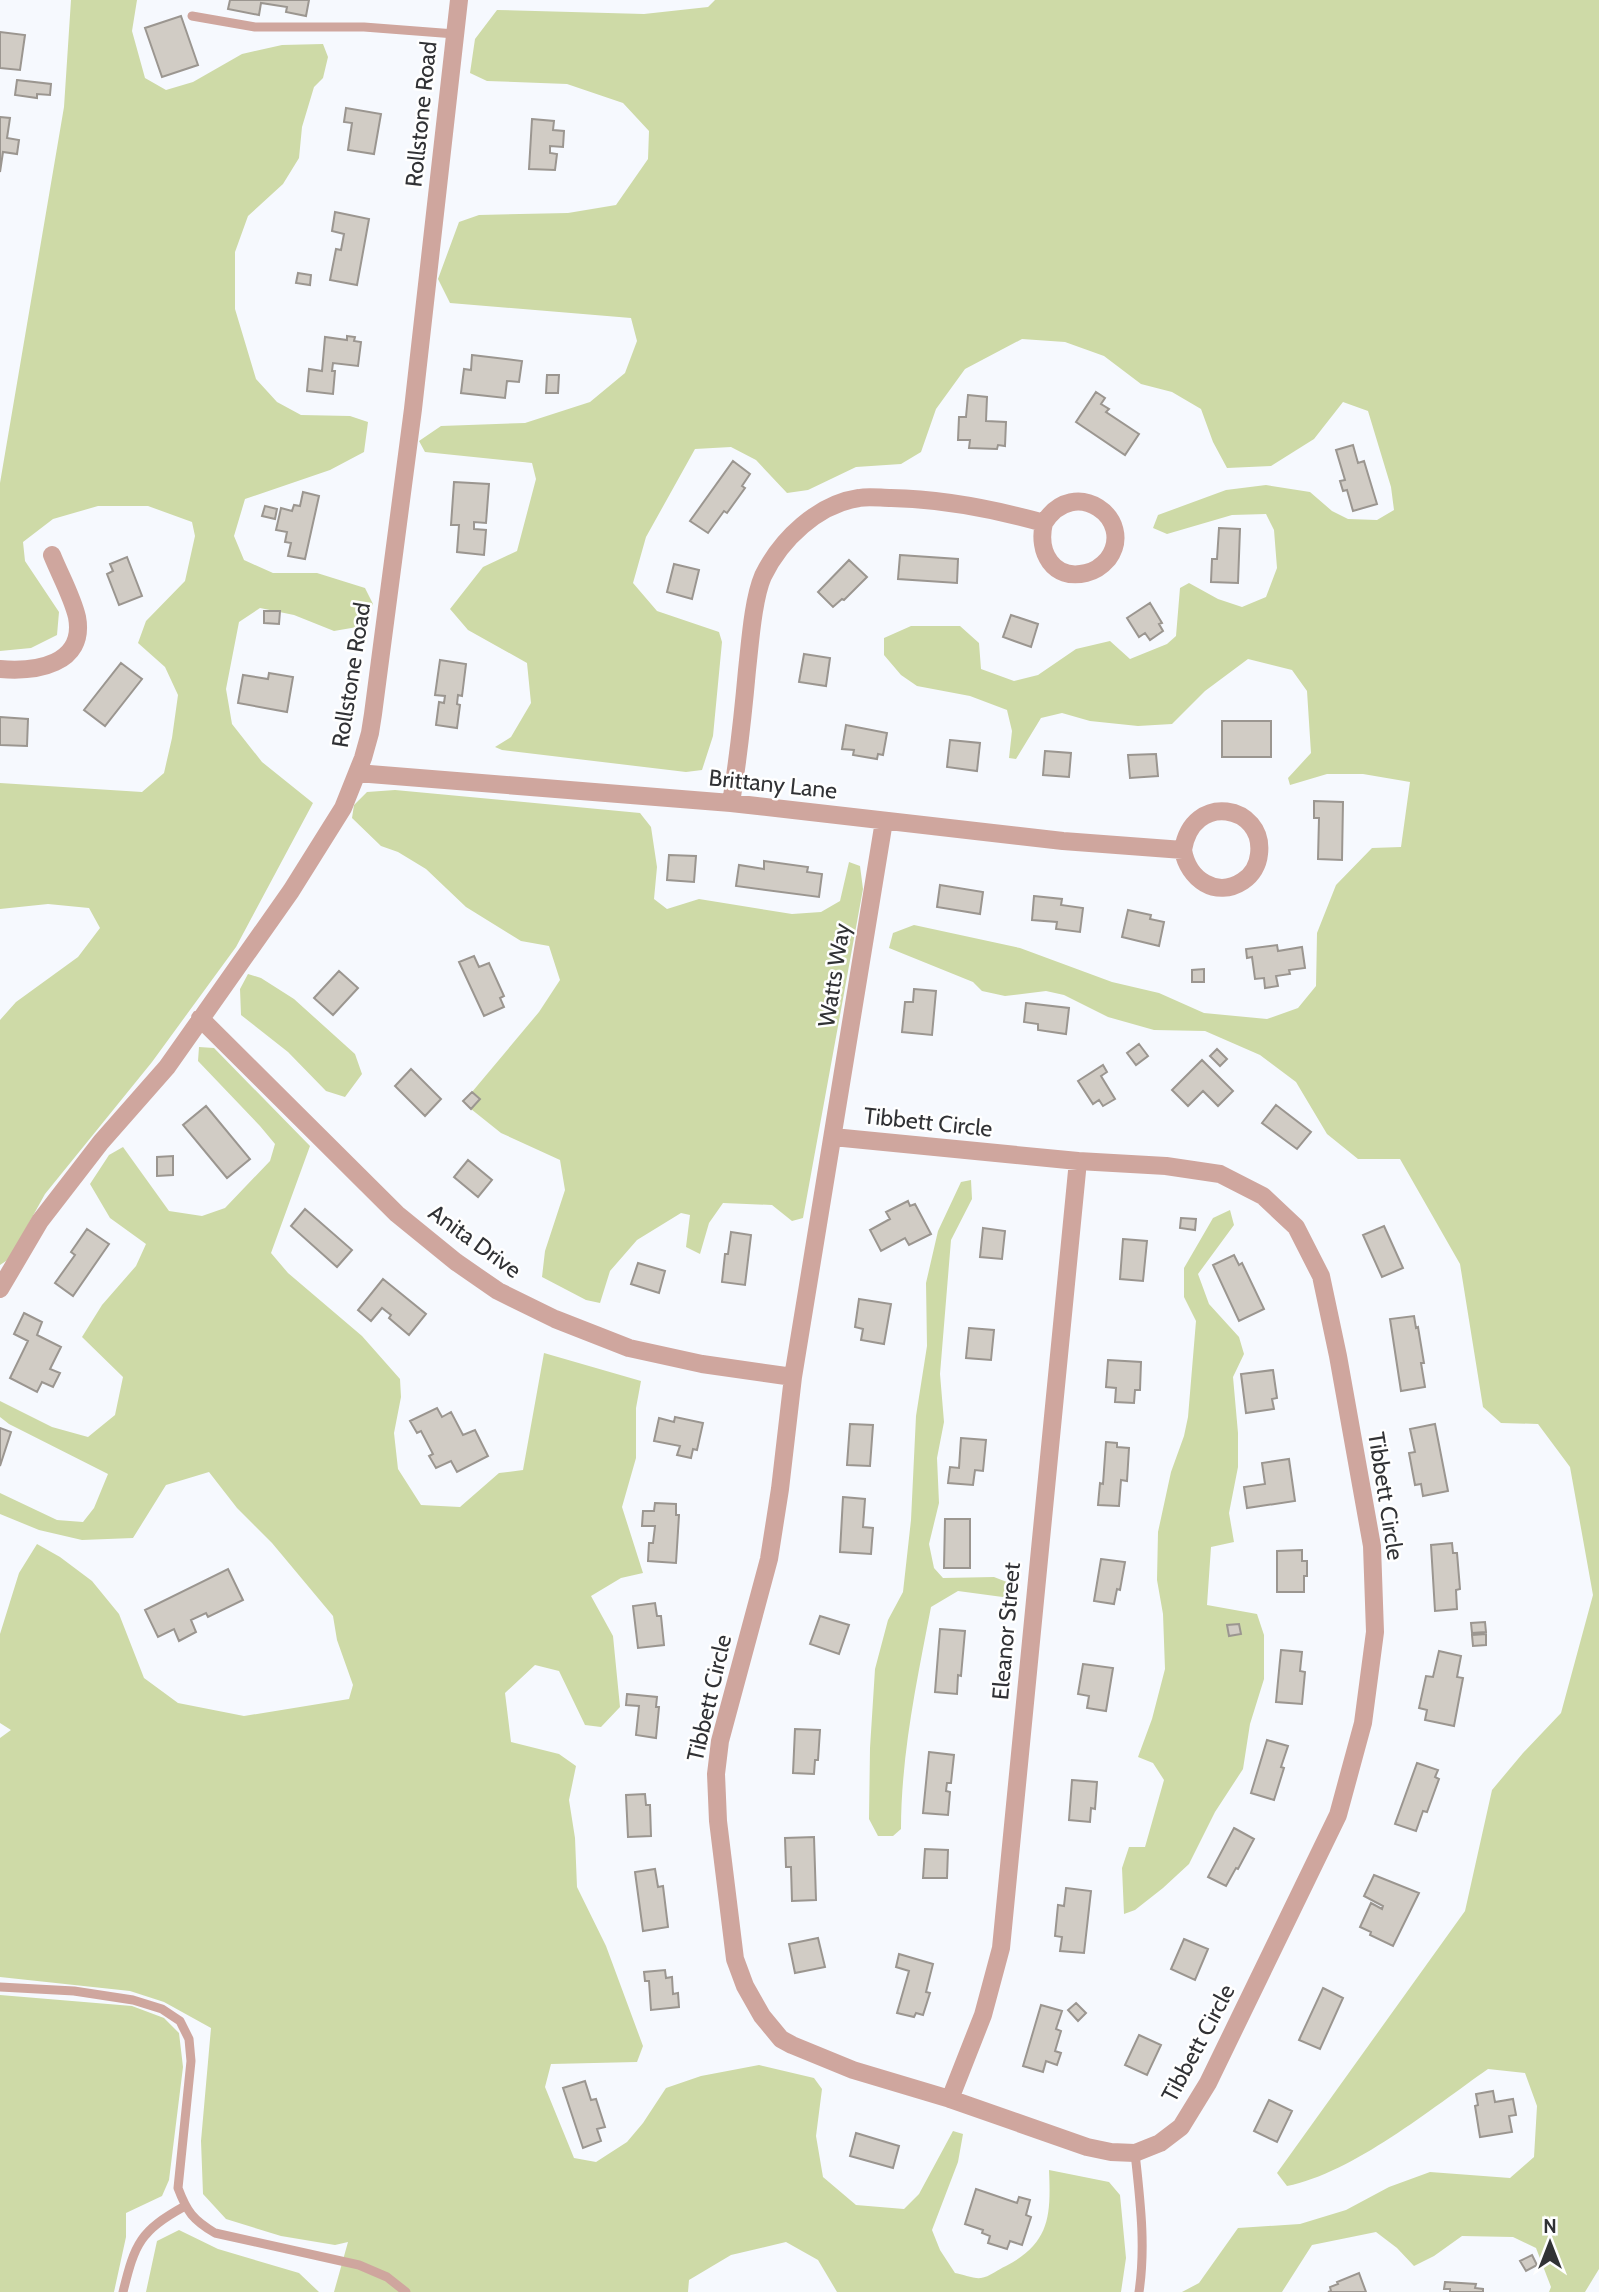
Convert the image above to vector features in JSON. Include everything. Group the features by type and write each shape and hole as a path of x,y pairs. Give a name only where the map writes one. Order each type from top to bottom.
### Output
{"street":[{"name":"Rollstone Road","path":"0,1289 40,1221 101,1142 167,1067 291,891 342,808 357,773 370,733 377,687 413,410 459,0"},
{"path":"731,803 752,622 763,577 784,544 808,520 832,506 859,498 905,498 998,510 1044,523"},
{"path":"1070,501 1094,504 1104,510 1115,531 1115,544 1111,555 1093,572 1068,574 1048,559 1042,548 1044,523 1050,513 1070,501"},
{"path":"0,669 38,669 56,662 74,648 77,636 76,615 52,555"},
{"name":"Brittany Lane","path":"357,773 731,803 1063,841 1183,850"},
{"path":"1227,811 1250,823 1260,848 1254,871 1235,886 1223,888 1200,881 1191,873 1183,850 1191,825 1201,816 1227,811"},
{"name":"Watts Way","path":"833,1137 884,821"},
{"name":"Anita Drive","path":"200,1018 397,1214 441,1251 498,1291 555,1319 647,1353 793,1377"},
{"name":"Tibbett Circle","path":"833,1137 1078,1161 1166,1166 1220,1174 1263,1196 1296,1227 1321,1276 1372,1546 1375,1632 1363,1723 1338,1815 1208,2083 1181,2127 1160,2143 1135,2153 1087,2147 950,2099 853,2070 804,2051 781,2039 771,2028 745,1986 735,1959 718,1821 716,1774 720,1741 769,1559 793,1377 833,1137"},
{"name":"Eleanor Street","path":"950,2099 983,2015 1001,1948 1078,1161"}],"lane":[{"path":"192,16 255,27 364,27 455,34"},
{"path":"0,1987 74,1992 134,2000 162,2009 180,2021 189,2039 191,2061 178,2188 185,2206 196,2222 215,2233 359,2265 387,2277 406,2292"},
{"path":"1135,2153 1143,2232 1143,2265 1139,2292"},
{"path":"123,2292 131,2259 140,2241 152,2226 185,2206"}],"green space":[{"path":"71,0 137,0 132,31 145,78 166,90 193,82 242,54 282,45 323,44 328,57 323,78 314,87 302,127 299,158 283,184 248,216 235,252 235,309 256,379 277,402 301,415 350,416 368,422 364,452 330,470 245,499 234,536 244,560 273,573 317,573 365,588 373,604 363,626 334,631 294,615 260,608 239,622 226,689 232,724 262,762 313,803 236,947 152,1062 45,1194 9,1259 0,1265 0,1020 16,1002 78,957 100,928 89,908 48,904 0,909 0,783 142,792 164,773 178,695 165,667 138,643 146,621 185,581 195,536 192,522 148,506 98,506 53,519 23,542 25,561 59,612 57,635 31,648 0,651 0,483 64,107"},
{"path":"715,0 1599,0 1599,2269 1585,2292 1549,2292 1551,2287 1536,2248 1513,2237 1462,2236 1434,2256 1414,2266 1376,2232 1312,2245 1282,2292 1182,2292 1199,2283 1238,2228 1300,2224 1346,2210 1389,2187 1430,2172 1510,2178 1534,2157 1537,2106 1525,2073 1488,2069 1417,2120 1338,2168 1287,2186 1277,2173 1465,1911 1492,1790 1561,1713 1593,1595 1570,1467 1538,1424 1501,1423 1483,1407 1460,1264 1400,1159 1358,1159 1327,1134 1296,1082 1260,1055 1205,1031 1154,1030 1108,1017 1064,995 1046,991 1005,996 982,991 973,982 889,948 893,933 914,925 1020,948 1112,982 1159,993 1204,1013 1267,1019 1298,1008 1316,986 1317,933 1336,885 1372,848 1401,847 1410,782 1363,774 1327,774 1290,785 1288,778 1311,753 1307,691 1292,670 1248,659 1205,691 1172,724 1138,726 1090,721 1062,713 1041,718 1016,759 1009,758 1012,731 1007,710 970,696 917,686 901,675 884,655 884,638 911,626 960,626 979,643 981,669 1014,681 1038,675 1076,649 1110,641 1130,659 1167,644 1176,636 1180,588 1189,583 1218,599 1242,607 1266,597 1277,568 1274,530 1266,514 1232,515 1167,534 1153,528 1158,515 1226,490 1266,485 1310,492 1332,511 1348,519 1377,520 1394,510 1391,487 1368,411 1343,402 1314,439 1271,466 1227,468 1213,442 1201,409 1172,392 1141,384 1104,356 1065,342 1022,339 965,369 936,409 921,452 901,464 856,467 808,490 787,493 756,460 731,447 695,449 646,537 633,583 657,611 719,632 722,642 713,736 702,770 686,772 495,747 511,737 531,703 527,663 468,630 450,609 483,567 517,551 536,479 532,463 425,452 419,441 441,426 525,423 590,402 625,373 637,341 631,318 450,303 438,279 459,222 479,215 568,213 616,205 648,159 649,131 623,103 567,84 487,81 470,73 475,39 497,10 644,14 708,7"},
{"path":"395,790 640,813 651,827 657,867 654,899 667,909 699,899 792,914 821,912 840,901 849,862 860,866 863,889 803,1218 792,1221 772,1205 723,1203 709,1223 700,1254 686,1247 690,1215 681,1213 637,1240 610,1271 600,1303 586,1300 542,1277 545,1251 565,1190 560,1160 501,1133 471,1109 480,1099 472,1092 539,1012 560,980 549,946 521,941 466,907 426,869 398,852 381,846 352,818 354,805 367,792"},
{"path":"248,974 261,978 294,999 355,1054 362,1074 345,1097 326,1091 288,1052 241,1015 240,989"},
{"path":"199,1047 214,1048 310,1146 271,1253 288,1273 362,1336 400,1379 401,1397 394,1433 398,1469 421,1505 460,1507 499,1473 523,1470 544,1353 641,1381 636,1408 636,1458 622,1507 643,1573 621,1578 591,1596 613,1636 620,1707 601,1727 585,1725 559,1671 535,1665 505,1693 511,1742 559,1754 576,1766 569,1800 575,1838 577,1887 606,1946 643,2046 637,2062 551,2064 545,2087 574,2158 596,2162 627,2142 666,2088 701,2076 759,2065 814,2078 822,2089 816,2136 823,2177 856,2205 904,2209 919,2194 953,2131 963,2134 958,2162 932,2230 940,2250 955,2273 975,2278 984,2277 1032,2248 1045,2227 1048,2215 1049,2170 1109,2182 1120,2195 1126,2258 1121,2292 837,2292 818,2260 786,2242 731,2255 689,2280 688,2292 334,2292 348,2242 335,2245 281,2236 226,2219 203,2194 201,2141 211,2028 164,2002 130,1991 0,1977 0,1738 11,1730 0,1723 0,1634 19,1573 37,1544 92,1581 119,1614 144,1678 178,1703 244,1716 349,1699 353,1685 337,1640 333,1616 272,1543 237,1508 209,1472 166,1485 133,1538 82,1540 39,1530 0,1514 0,1493 57,1520 83,1522 94,1508 108,1474 9,1424 0,1417 0,1401 52,1427 88,1437 115,1415 123,1377 82,1337 102,1305 136,1266 146,1244 110,1218 90,1184 109,1155 123,1147 169,1211 202,1216 225,1208 270,1161 275,1144 198,1061"},
{"path":"971,1180 972,1199 951,1240 940,1374 944,1422 937,1458 939,1503 929,1544 934,1568 943,1578 994,1577 1012,1584 1010,1598 958,1591 931,1607 907,1745 901,1829 893,1836 878,1836 869,1819 875,1669 888,1620 903,1592 911,1520 916,1416 927,1346 926,1283 938,1231 961,1182"},
{"path":"1230,1210 1234,1225 1198,1274 1209,1304 1239,1337 1244,1354 1233,1377 1238,1467 1229,1513 1234,1542 1211,1547 1207,1605 1257,1614 1264,1635 1264,1679 1250,1724 1243,1769 1215,1812 1189,1864 1135,1910 1124,1914 1122,1868 1129,1847 1145,1847 1164,1780 1153,1763 1138,1757 1152,1719 1165,1669 1163,1614 1157,1580 1158,1532 1171,1472 1188,1417 1196,1321 1184,1297 1184,1268 1213,1218"},
{"path":"0,1995 132,2006 164,2018 179,2033 183,2067 169,2180 162,2196 126,2213 126,2237 114,2292 0,2292"},
{"path":"179,2230 218,2249 299,2273 319,2292 146,2292 157,2241"}],"building":[{"path":"230,0 309,0 306,16 286,12 287,7 261,3 259,15 228,9"},
{"path":"181,16 198,65 162,77 145,28"},
{"path":"0,32 25,35 20,70 0,68"},
{"path":"17,80 51,84 50,95 37,94 37,98 15,95"},
{"path":"346,108 381,114 374,154 348,150 352,123 344,122"},
{"path":"0,117 10,118 7,138 19,140 17,154 3,152 0,172"},
{"path":"532,119 554,121 553,130 564,131 563,147 550,146 550,153 557,154 555,170 529,169"},
{"path":"335,212 369,219 357,285 330,280 336,249 341,250 344,234 332,231"},
{"path":"298,273 311,275 310,285 296,283"},
{"path":"347,336 355,337 354,341 361,342 358,366 333,363 333,394 307,391 309,369 322,371 325,337 347,340"},
{"path":"472,355 522,361 519,382 507,381 505,398 461,393 464,369 471,370"},
{"path":"547,375 559,375 558,393 546,393"},
{"path":"1096,392 1105,398 1101,404 1109,409 1106,412 1139,434 1125,455 1076,422"},
{"path":"968,395 987,397 986,421 1006,422 1005,446 998,445 997,449 969,448 970,440 958,440 959,417 966,417"},
{"path":"1353,445 1358,463 1364,461 1377,504 1353,511 1347,490 1343,491 1340,481 1345,480 1336,450"},
{"path":"733,461 750,474 742,486 745,488 708,533 690,521"},
{"path":"454,482 489,484 486,523 474,522 474,529 486,530 484,555 457,552 459,525 451,525"},
{"path":"303,492 319,496 305,559 288,556 291,543 285,542 287,532 276,530 281,508 292,511 294,505 300,506"},
{"path":"265,506 277,509 275,519 262,516"},
{"path":"1219,528 1240,529 1238,583 1211,582 1212,559 1217,559"},
{"path":"900,555 958,559 957,583 898,579"},
{"path":"127,557 142,596 119,605 107,574 113,571 110,564"},
{"path":"849,560 867,577 833,607 818,592"},
{"path":"674,564 699,570 692,599 667,592"},
{"path":"1150,603 1162,623 1159,624 1163,631 1150,640 1145,633 1139,637 1127,618"},
{"path":"264,611 280,611 279,624 264,623"},
{"path":"1011,615 1038,624 1031,647 1003,637"},
{"path":"804,654 830,658 826,686 799,682"},
{"path":"440,660 466,664 462,696 458,695 457,704 460,705 457,728 436,725 439,702 444,703 445,696 435,695"},
{"path":"121,663 142,679 105,726 84,710"},
{"path":"269,673 293,677 287,712 238,703 243,675 268,679"},
{"path":"0,717 28,719 27,746 0,745"},
{"path":"1222,721 1271,721 1271,757 1222,757"},
{"path":"846,725 887,733 883,755 878,754 877,759 853,755 854,750 842,749"},
{"path":"950,740 980,743 977,771 947,767"},
{"path":"1045,751 1071,753 1069,777 1043,775"},
{"path":"1156,754 1158,776 1130,778 1128,755"},
{"path":"1314,801 1343,802 1342,860 1318,859 1319,818 1314,818"},
{"path":"669,855 696,856 694,882 667,880"},
{"path":"764,861 808,867 807,872 822,874 819,897 736,886 739,865 764,869"},
{"path":"940,885 983,892 980,914 937,907"},
{"path":"1034,896 1062,899 1061,905 1083,908 1080,932 1056,929 1057,922 1032,920"},
{"path":"1128,910 1151,915 1150,919 1164,922 1159,946 1122,937"},
{"path":"1277,945 1278,951 1302,947 1305,968 1289,970 1290,974 1276,976 1278,986 1265,988 1264,978 1255,979 1252,957 1247,958 1246,949"},
{"path":"474,956 479,967 489,963 504,996 500,998 504,1007 484,1016 459,962"},
{"path":"1204,969 1204,982 1192,982 1192,970"},
{"path":"339,971 358,988 333,1015 314,998"},
{"path":"914,989 936,991 932,1035 902,1032 905,1002 913,1002"},
{"path":"1026,1003 1069,1008 1066,1034 1038,1030 1038,1024 1024,1022"},
{"path":"1139,1044 1148,1056 1136,1065 1127,1053"},
{"path":"1217,1049 1227,1059 1220,1066 1210,1056"},
{"path":"1202,1060 1233,1091 1218,1106 1203,1091 1188,1106 1172,1090"},
{"path":"1103,1065 1107,1072 1101,1076 1115,1099 1103,1106 1099,1100 1093,1104 1078,1081"},
{"path":"411,1069 441,1099 425,1116 395,1086"},
{"path":"472,1092 480,1099 471,1109 463,1101"},
{"path":"1276,1105 1311,1132 1297,1149 1262,1123"},
{"path":"206,1106 250,1159 227,1178 183,1125"},
{"path":"173,1156 173,1175 157,1176 157,1157"},
{"path":"468,1160 492,1180 478,1197 454,1177"},
{"path":"908,1201 910,1206 915,1204 931,1234 909,1245 905,1238 881,1251 870,1230 890,1219 886,1212"},
{"path":"305,1209 352,1250 337,1267 291,1226"},
{"path":"1181,1218 1196,1219 1195,1230 1180,1228"},
{"path":"1384,1226 1403,1268 1382,1277 1363,1235"},
{"path":"983,1228 1005,1231 1002,1259 980,1257"},
{"path":"87,1229 109,1244 73,1296 55,1283 75,1255 71,1252"},
{"path":"731,1232 751,1235 745,1285 722,1282"},
{"path":"1123,1239 1147,1241 1143,1281 1120,1279"},
{"path":"1234,1255 1239,1265 1242,1263 1264,1309 1239,1321 1213,1265"},
{"path":"638,1263 665,1271 659,1293 631,1284"},
{"path":"383,1279 426,1314 409,1335 389,1318 391,1315 382,1308 371,1321 358,1310"},
{"path":"859,1299 891,1304 884,1344 861,1340 863,1329 855,1327"},
{"path":"24,1313 42,1322 37,1335 61,1347 50,1369 60,1373 53,1387 42,1382 37,1392 10,1378 28,1341 14,1334"},
{"path":"1414,1316 1424,1363 1421,1363 1425,1387 1401,1391 1390,1319"},
{"path":"969,1328 994,1330 991,1360 966,1358"},
{"path":"1108,1360 1141,1362 1140,1390 1135,1390 1134,1403 1115,1402 1116,1388 1106,1387"},
{"path":"1273,1370 1277,1398 1272,1399 1274,1409 1246,1413 1241,1374"},
{"path":"437,1408 442,1417 451,1412 463,1435 475,1430 488,1456 457,1472 451,1461 436,1468 429,1456 433,1454 421,1431 417,1433 410,1421"},
{"path":"675,1417 703,1423 697,1450 693,1449 691,1458 677,1455 680,1446 654,1441 659,1418 674,1422"},
{"path":"850,1424 873,1425 870,1466 847,1465"},
{"path":"1435,1424 1448,1491 1423,1496 1421,1484 1415,1485 1409,1453 1415,1452 1410,1429"},
{"path":"0,1428 11,1432 0,1466"},
{"path":"961,1438 986,1440 983,1471 975,1470 973,1485 948,1483 950,1467 959,1468"},
{"path":"1106,1442 1129,1448 1127,1481 1121,1480 1119,1506 1098,1505 1100,1483 1103,1484"},
{"path":"1289,1459 1295,1501 1247,1508 1244,1487 1265,1484 1262,1463"},
{"path":"843,1497 865,1499 863,1527 873,1528 871,1554 840,1552"},
{"path":"655,1503 676,1504 676,1515 679,1515 676,1563 648,1561 649,1543 653,1543 655,1526 642,1526 643,1511 654,1511"},
{"path":"945,1519 970,1519 970,1568 944,1568"},
{"path":"1452,1543 1453,1553 1457,1553 1460,1589 1456,1590 1457,1609 1435,1611 1431,1545"},
{"path":"1302,1550 1302,1561 1307,1561 1304,1592 1277,1592 1277,1551"},
{"path":"1101,1559 1125,1562 1120,1590 1117,1589 1114,1604 1094,1601"},
{"path":"228,1569 243,1600 208,1617 206,1613 191,1620 196,1632 179,1641 174,1629 158,1637 145,1610"},
{"path":"655,1603 657,1616 661,1616 664,1645 638,1648 633,1606"},
{"path":"820,1616 849,1625 839,1654 810,1644"},
{"path":"1485,1622 1486,1632 1472,1633 1471,1623"},
{"path":"1239,1624 1241,1634 1229,1636 1227,1625"},
{"path":"940,1629 965,1631 957,1694 935,1692"},
{"path":"1486,1634 1486,1645 1473,1646 1472,1635"},
{"path":"1281,1650 1302,1652 1300,1671 1305,1672 1302,1704 1276,1702"},
{"path":"1439,1651 1461,1656 1457,1677 1463,1678 1454,1726 1425,1720 1427,1710 1419,1708 1426,1676 1433,1677"},
{"path":"1083,1664 1113,1668 1106,1711 1087,1708 1089,1696 1078,1694"},
{"path":"627,1694 657,1697 656,1707 659,1707 656,1738 636,1735 639,1706 626,1705"},
{"path":"795,1729 820,1730 814,1774 793,1773"},
{"path":"1267,1740 1288,1746 1274,1800 1251,1793"},
{"path":"929,1752 954,1755 951,1783 947,1783 946,1791 950,1792 948,1815 923,1813"},
{"path":"1417,1763 1438,1770 1435,1777 1439,1779 1427,1812 1423,1811 1416,1831 1395,1824"},
{"path":"1072,1780 1097,1782 1095,1809 1091,1808 1090,1822 1069,1820"},
{"path":"645,1794 646,1805 650,1805 651,1836 628,1837 626,1795"},
{"path":"1234,1828 1254,1839 1226,1886 1208,1877"},
{"path":"814,1837 816,1900 792,1901 791,1867 786,1867 785,1838"},
{"path":"925,1849 948,1850 947,1878 923,1878"},
{"path":"655,1869 658,1887 663,1886 668,1927 643,1931 635,1872"},
{"path":"1374,1875 1419,1893 1393,1946 1360,1927 1371,1903 1382,1909 1383,1906 1364,1896"},
{"path":"1066,1888 1091,1891 1084,1953 1060,1951 1062,1937 1055,1936 1058,1905 1064,1906"},
{"path":"818,1938 825,1967 795,1973 789,1944"},
{"path":"1184,1939 1208,1949 1195,1980 1171,1969"},
{"path":"899,1954 933,1964 926,1992 930,1993 923,2015 916,2013 914,2017 897,2013 909,1971 896,1967"},
{"path":"665,1970 666,1978 672,1977 673,1994 678,1993 679,2007 651,2010 649,1981 645,1981 644,1972"},
{"path":"1323,1988 1343,1998 1320,2049 1299,2040"},
{"path":"1076,2003 1086,2013 1078,2021 1068,2010"},
{"path":"1041,2005 1062,2011 1056,2029 1061,2031 1055,2051 1061,2053 1057,2065 1046,2061 1043,2072 1023,2066"},
{"path":"1139,2035 1161,2045 1147,2075 1125,2065"},
{"path":"585,2081 591,2100 596,2099 605,2127 597,2129 601,2141 583,2148 563,2088"},
{"path":"1493,2091 1495,2102 1513,2099 1516,2115 1509,2116 1512,2132 1480,2137 1475,2106 1478,2105 1476,2094"},
{"path":"1269,2100 1292,2111 1277,2142 1254,2131"},
{"path":"856,2133 899,2146 893,2168 850,2156"},
{"path":"976,2189 1017,2203 1019,2197 1030,2200 1026,2215 1031,2217 1022,2245 1010,2241 1007,2249 988,2243 990,2236 982,2233 983,2230 965,2224"},
{"path":"1532,2255 1537,2265 1526,2271 1520,2261"},
{"path":"1359,2273 1366,2292 1328,2292 1337,2282"},
{"path":"1445,2282 1476,2284 1475,2288 1483,2289 1483,2292 1450,2292 1450,2289 1444,2289"}]}
